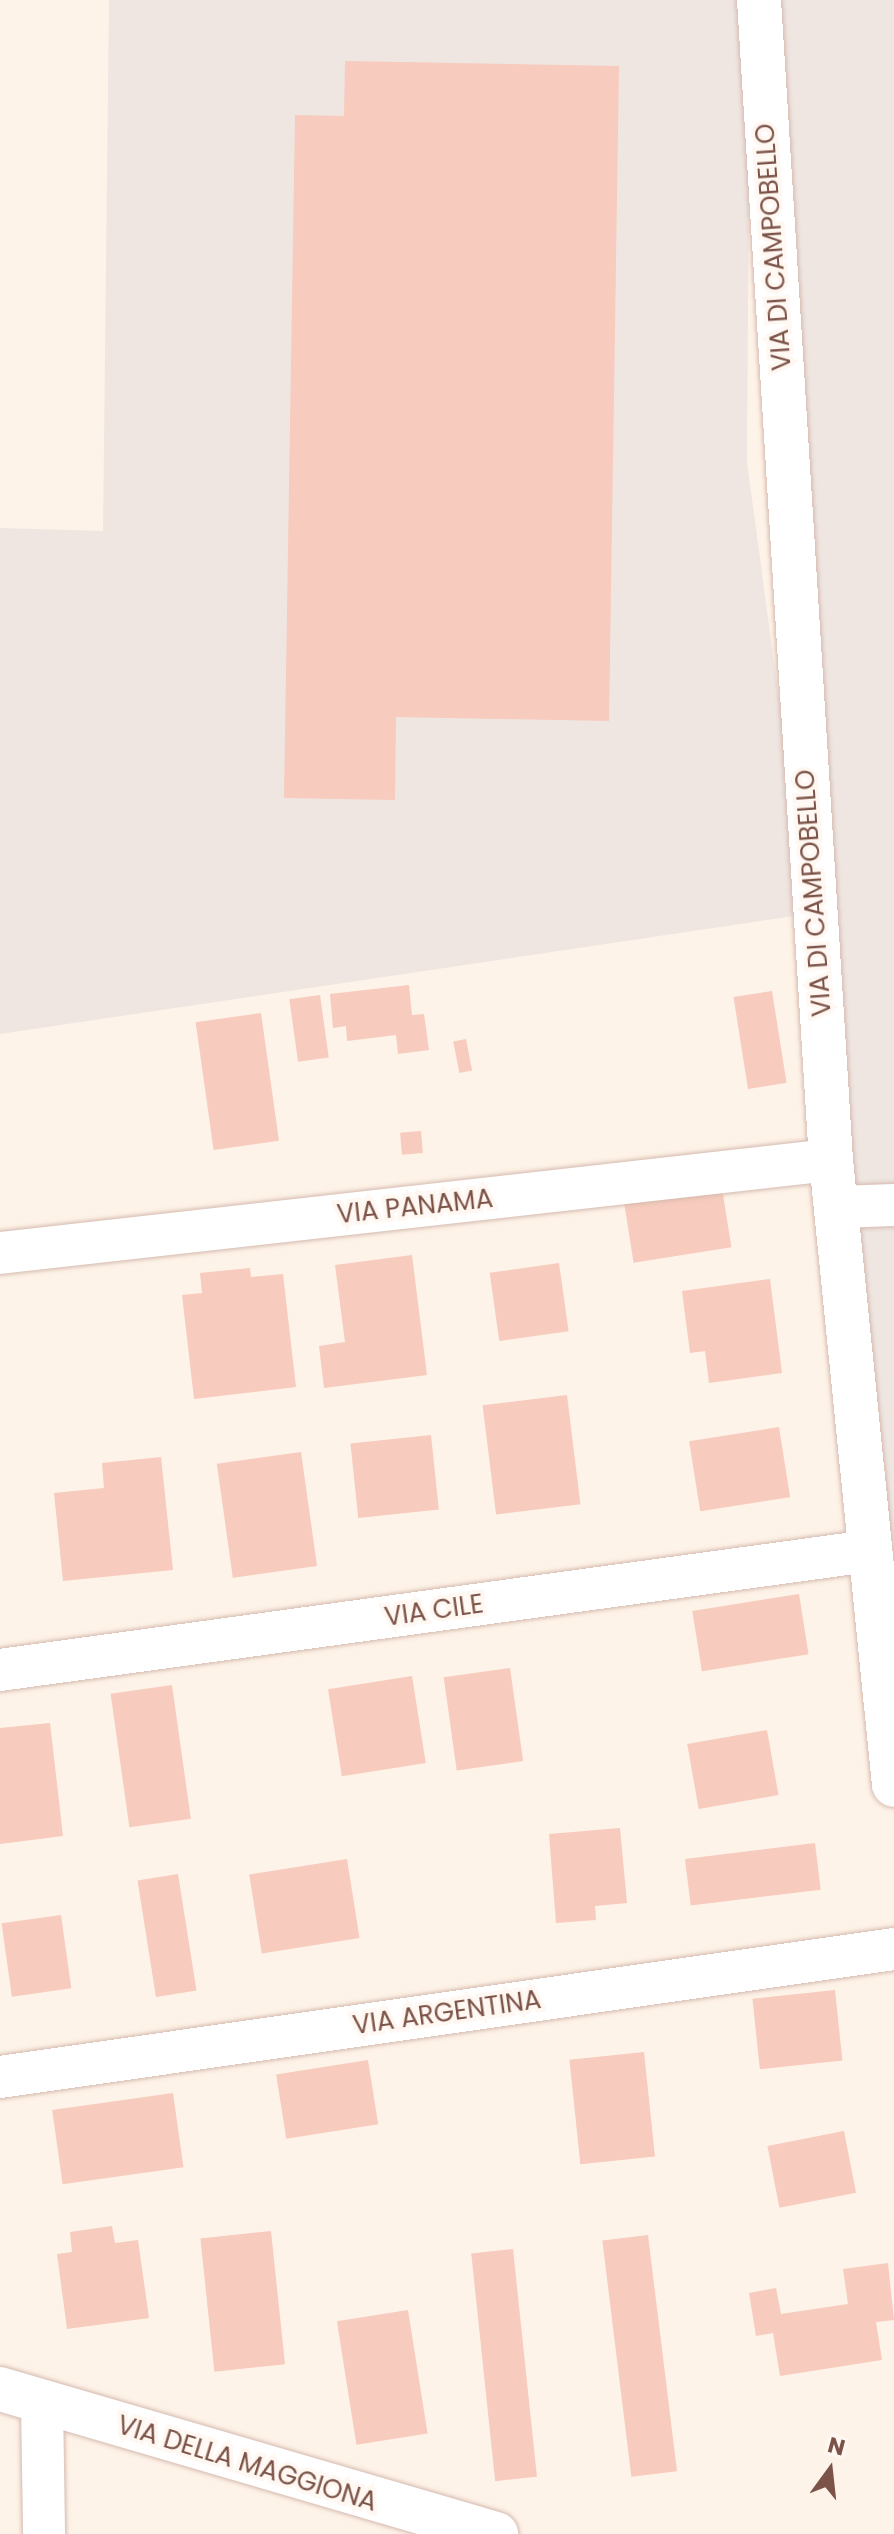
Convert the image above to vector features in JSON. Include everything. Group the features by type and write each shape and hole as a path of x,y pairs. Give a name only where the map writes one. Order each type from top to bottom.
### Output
{"street":[{"name":"VIA DI CAMPOBELLO","path":"759,0 831,1160 839,1207 869,1551 894,1785"},
{"name":"VIA PANAMA","path":"0,1253 831,1160"},
{"path":"839,1207 894,1205"},
{"name":"VIA CILE","path":"0,1670 869,1551"},
{"name":"VIA ARGENTINA","path":"0,2077 894,1949"},
{"name":"VIA DELLA MAGGIONA","path":"0,2389 496,2534"},
{"path":"42,2402 44,2534"}],"shaded area":[{"path":"109,0 750,0 747,462 808,914 0,1034 0,528 103,531"},
{"path":"759,0 894,0 894,1785"}],"building":[{"path":"345,61 619,66 609,721 396,717 395,800 284,798 295,115 344,116"},
{"path":"409,985 412,1015 424,1014 429,1050 398,1054 396,1035 347,1041 346,1026 333,1028 330,994"},
{"path":"772,991 787,1083 748,1089 733,997"},
{"path":"320,995 329,1057 298,1062 289,999"},
{"path":"261,1013 279,1141 214,1150 196,1022"},
{"path":"466,1039 472,1070 459,1073 453,1041"},
{"path":"421,1131 423,1153 402,1155 400,1133"},
{"path":"722,1188 731,1247 634,1263 624,1203"},
{"path":"412,1255 427,1375 324,1388 319,1346 345,1342 335,1265"},
{"path":"559,1263 569,1331 499,1341 490,1273"},
{"path":"250,1268 251,1277 283,1274 296,1387 194,1399 182,1295 202,1293 200,1273"},
{"path":"770,1279 782,1373 709,1383 705,1351 690,1353 682,1291"},
{"path":"567,1395 580,1504 496,1515 483,1405"},
{"path":"779,1427 790,1497 700,1511 689,1441"},
{"path":"431,1435 439,1510 358,1518 350,1443"},
{"path":"301,1452 317,1566 233,1578 217,1464"},
{"path":"161,1457 173,1570 63,1581 54,1493 104,1488 102,1463"},
{"path":"799,1594 809,1654 702,1671 692,1611"},
{"path":"510,1668 523,1761 457,1770 444,1677"},
{"path":"412,1676 426,1763 342,1776 328,1689"},
{"path":"172,1685 191,1819 129,1827 111,1694"},
{"path":"50,1723 63,1836 0,1844 0,1728"},
{"path":"767,1730 778,1795 699,1809 687,1744"},
{"path":"620,1828 627,1903 595,1906 596,1920 556,1923 549,1834"},
{"path":"815,1843 821,1890 691,1906 685,1859"},
{"path":"347,1859 360,1938 262,1954 249,1874"},
{"path":"178,1874 196,1991 156,1997 138,1880"},
{"path":"61,1915 71,1988 12,1997 2,1923"},
{"path":"835,1990 842,2061 760,2069 752,1999"},
{"path":"644,2052 655,2156 580,2164 569,2060"},
{"path":"368,2060 378,2124 286,2139 276,2075"},
{"path":"173,2093 183,2167 63,2184 52,2110"},
{"path":"844,2131 856,2193 779,2208 767,2146"},
{"path":"112,2226 115,2243 138,2240 149,2318 67,2329 57,2254 72,2252 70,2232"},
{"path":"271,2231 285,2364 214,2372 200,2238"},
{"path":"648,2235 677,2471 631,2477 602,2241"},
{"path":"513,2249 537,2477 495,2481 471,2253"},
{"path":"888,2263 894,2320 876,2322 882,2360 780,2376 773,2333 756,2336 749,2293 776,2288 781,2314 848,2304 843,2269"},
{"path":"408,2310 428,2433 356,2445 337,2321"}]}
